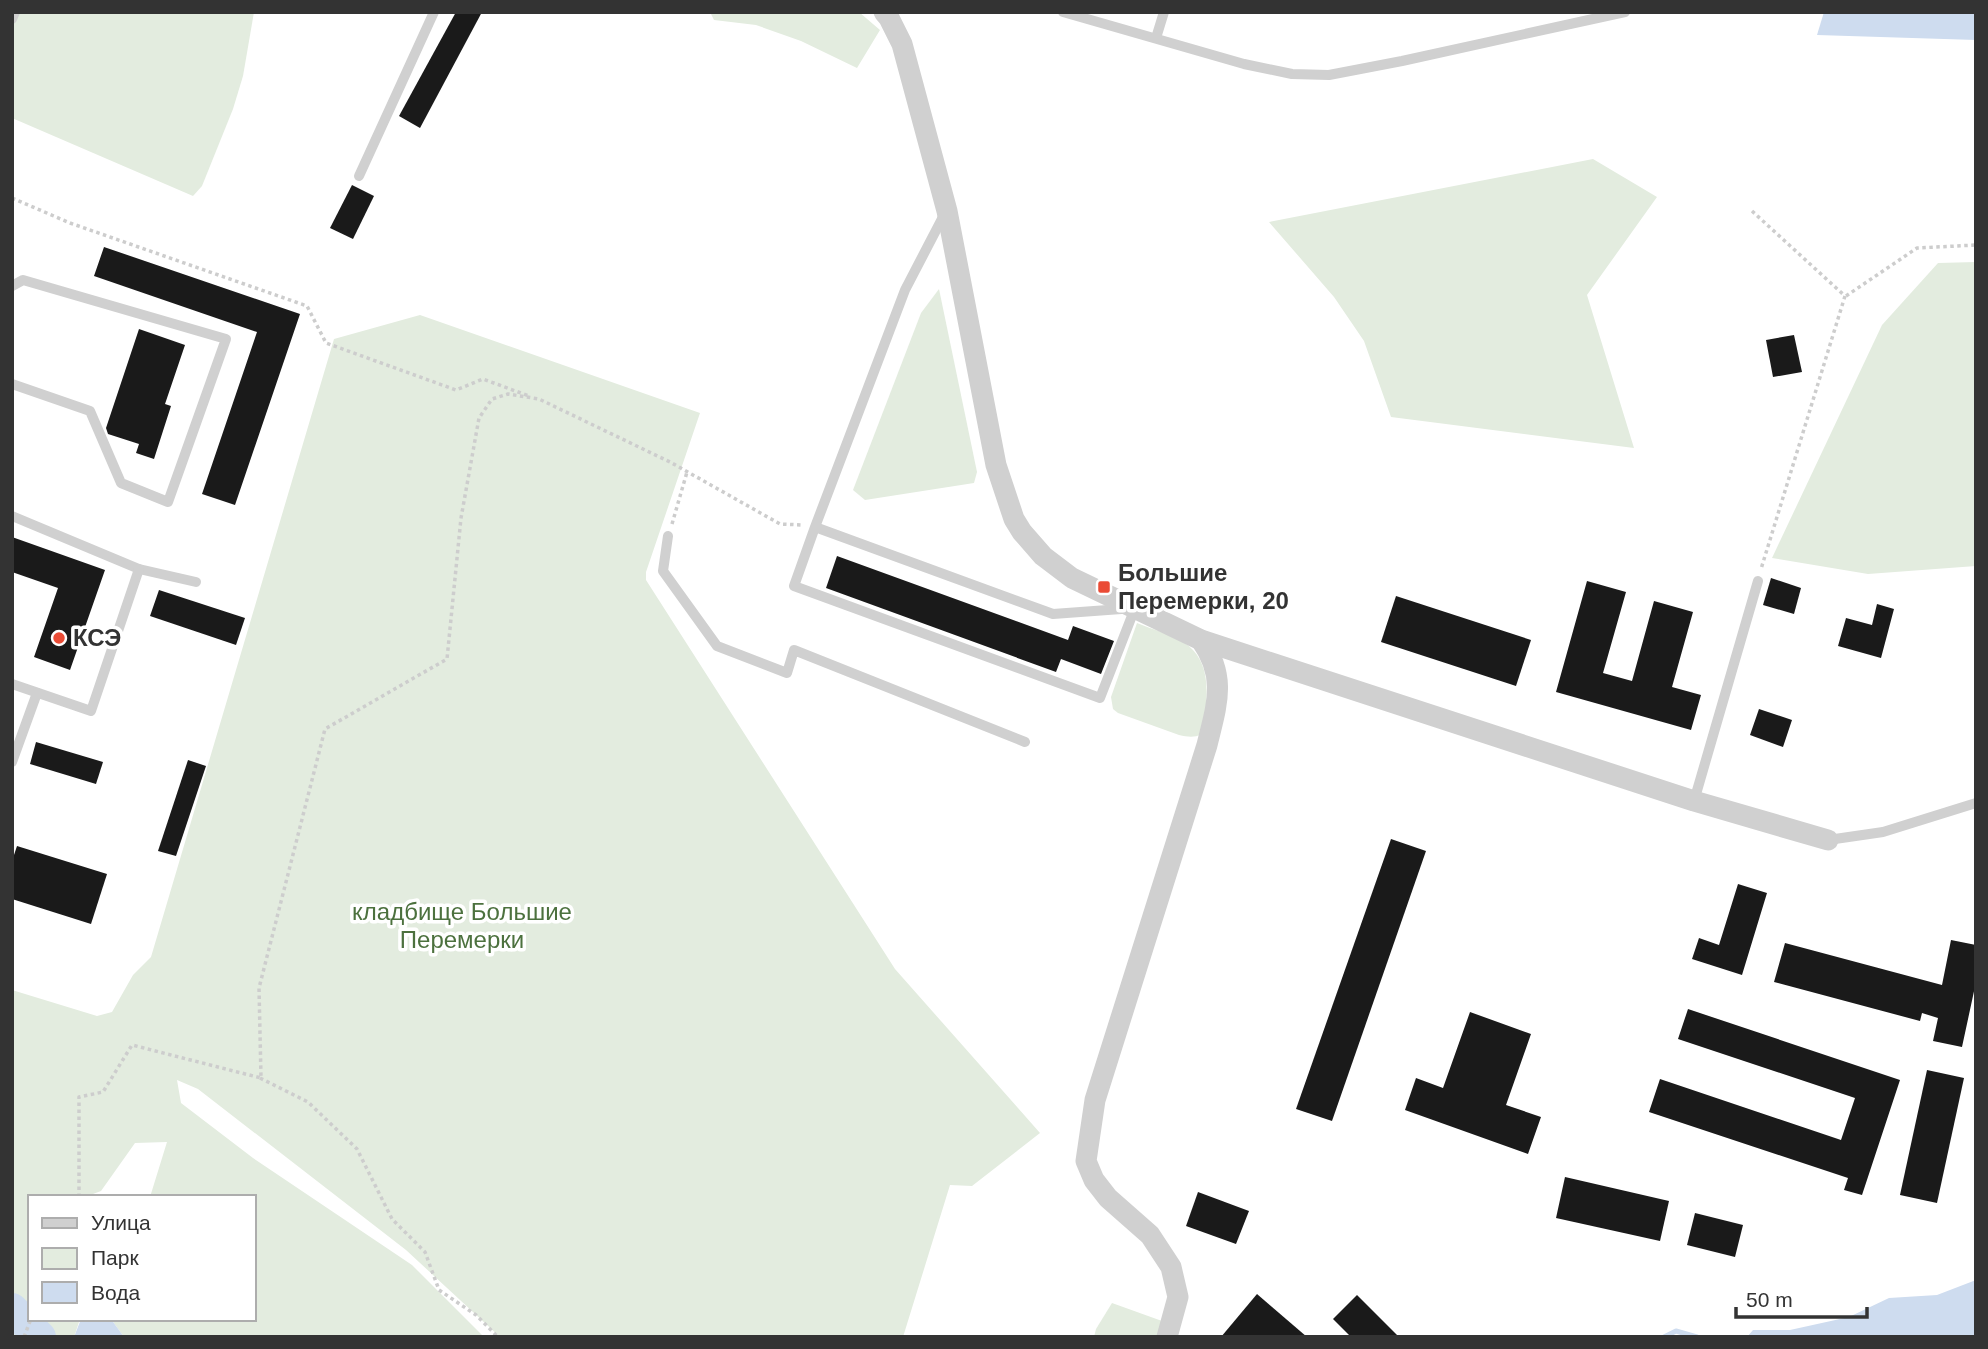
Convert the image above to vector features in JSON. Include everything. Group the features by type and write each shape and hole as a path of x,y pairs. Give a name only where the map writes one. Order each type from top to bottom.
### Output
{"street":[{"path":"884,12 902,44 947,211 996,465 1014,519 1031,544 1058,568 1072,578 1201,640 1694,801 1828,840"},
{"path":"1167,1337 1178,1297 1171,1267 1150,1235 1108,1198 1094,1180 1086,1161 1095,1100 1207,745 1219,697 1216,666 1201,640"}],"lane":[{"path":"12,19 15,12"},
{"path":"359,176 434,12"},
{"path":"1063,12 1244,64 1292,74 1329,75 1625,12"},
{"path":"1156,38 1164,12"},
{"path":"815,527 1053,614 1135,608 1100,698 794,586 815,527 905,290 947,211"},
{"path":"12,286 23,280 226,340 167,502 121,483 90,411 12,384"},
{"path":"12,516 139,569 196,582"},
{"path":"668,536 663,571 717,646 787,673 794,650 1025,742"},
{"path":"12,684 91,711 139,569"},
{"path":"1694,801 1758,581"},
{"path":"12,761 37,693"},
{"path":"1828,840 1883,832 1976,803"}],"path":[{"path":"12,198 70,223 307,306 326,343 456,390 484,379 539,399 670,462 780,524 799,525"},
{"path":"1752,211 1845,296"},
{"path":"1758,581 1845,296 1917,248 1976,245"},
{"path":"260,1078 259,988 325,729 447,659 461,518 479,418 492,399 508,394 539,399"},
{"path":"668,536 687,472"},
{"path":"79,1195 79,1097 103,1092 131,1045 260,1078 308,1102 357,1149 392,1219 425,1252 439,1290 476,1315 498,1337"}],"green space":[{"path":"12,12 254,12 243,76 233,109 202,186 193,196 12,118"},
{"path":"710,12 859,12 880,30 857,68 801,41 756,25 714,20"},
{"path":"1593,159 1657,197 1587,295 1634,448 1391,417 1364,341 1334,297 1269,222"},
{"path":"1976,262 1976,566 1868,574 1772,558 1882,325 1938,263"},
{"path":"939,289 977,472 974,483 865,500 853,490 921,313"},
{"name":"кладбище Большие Перемерки","path":"420,315 700,413 646,572 646,580 895,969 1040,1133 972,1186 950,1185 903,1337 500,1337 406,1250 198,1089 177,1080 181,1103 253,1158 412,1265 484,1337 124,1337 112,1321 256,1321 256,1195 151,1195 167,1142 135,1143 101,1191 90,1195 28,1195 28,1321 79,1321 74,1337 12,1337 12,990 97,1016 112,1012 133,975 151,957 334,339"},
{"path":"1137,623 1183,642 1200,660 1207,697 1202,734 1191,737 1179,735 1113,709 1111,697"},
{"path":"1112,1303 1162,1321 1158,1337 1094,1337"}],"water":[{"path":"1824,12 1976,12 1976,40 1817,35"},
{"path":"1976,1280 1976,1337 1747,1337 1753,1330 1790,1330 1849,1317 1889,1298 1937,1295"},
{"path":"80,1321 112,1321 124,1337 74,1337"}],"building":[{"path":"456,12 482,12 420,128 399,116"},
{"path":"352,185 374,196 353,239 330,228"},
{"path":"104,247 300,314 235,505 202,494 257,332 94,276"},
{"path":"139,329 185,345 165,404 171,406 154,459 136,453 139,444 108,434 106,428"},
{"path":"1794,335 1802,372 1773,377 1766,340"},
{"path":"12,537 105,570 70,670 34,657 58,588 12,572"},
{"path":"837,556 1068,640 1073,626 1114,641 1101,674 1061,659 1056,672 826,588"},
{"path":"1771,578 1801,588 1794,614 1763,605"},
{"path":"1587,581 1626,592 1603,673 1632,681 1654,601 1693,612 1672,687 1701,695 1691,730 1556,692"},
{"path":"159,590 245,618 236,645 150,616"},
{"path":"1396,596 1531,640 1516,686 1381,642"},
{"path":"1877,604 1894,609 1881,658 1838,646 1846,618 1872,625"},
{"path":"1759,709 1792,720 1783,747 1750,735"},
{"path":"36,742 103,762 96,784 30,764"},
{"path":"188,760 206,766 176,856 158,851"},
{"path":"1391,839 1426,851 1332,1121 1296,1109"},
{"path":"17,846 107,874 91,924 12,899 12,861"},
{"path":"1738,884 1767,893 1742,975 1692,959 1699,938 1719,945"},
{"path":"1951,940 1976,945 1976,982 1962,1047 1933,1041 1938,1018 1922,1013 1920,1021 1774,982 1785,943 1942,985"},
{"path":"1688,1009 1900,1080 1862,1195 1844,1190 1848,1178 1649,1112 1660,1079 1841,1140 1855,1098 1678,1039"},
{"path":"1470,1012 1531,1034 1506,1105 1541,1117 1528,1154 1405,1110 1416,1078 1443,1088"},
{"path":"1927,1070 1964,1078 1937,1203 1900,1195"},
{"path":"1565,1177 1669,1201 1660,1241 1556,1218"},
{"path":"1198,1192 1249,1211 1236,1244 1186,1226"},
{"path":"1695,1213 1743,1225 1735,1257 1687,1245"},
{"path":"1257,1294 1307,1337 1221,1337"},
{"path":"1357,1295 1399,1337 1351,1337 1333,1319"}],"waterway":[{"path":"12,1309 40,1337"},
{"path":"1664,1337 1676,1331 1697,1337"}],"place":[{"name":"Большие Перемерки, 20","path":"1104,587"},
{"name":"КСЭ","path":"59,638"}]}
